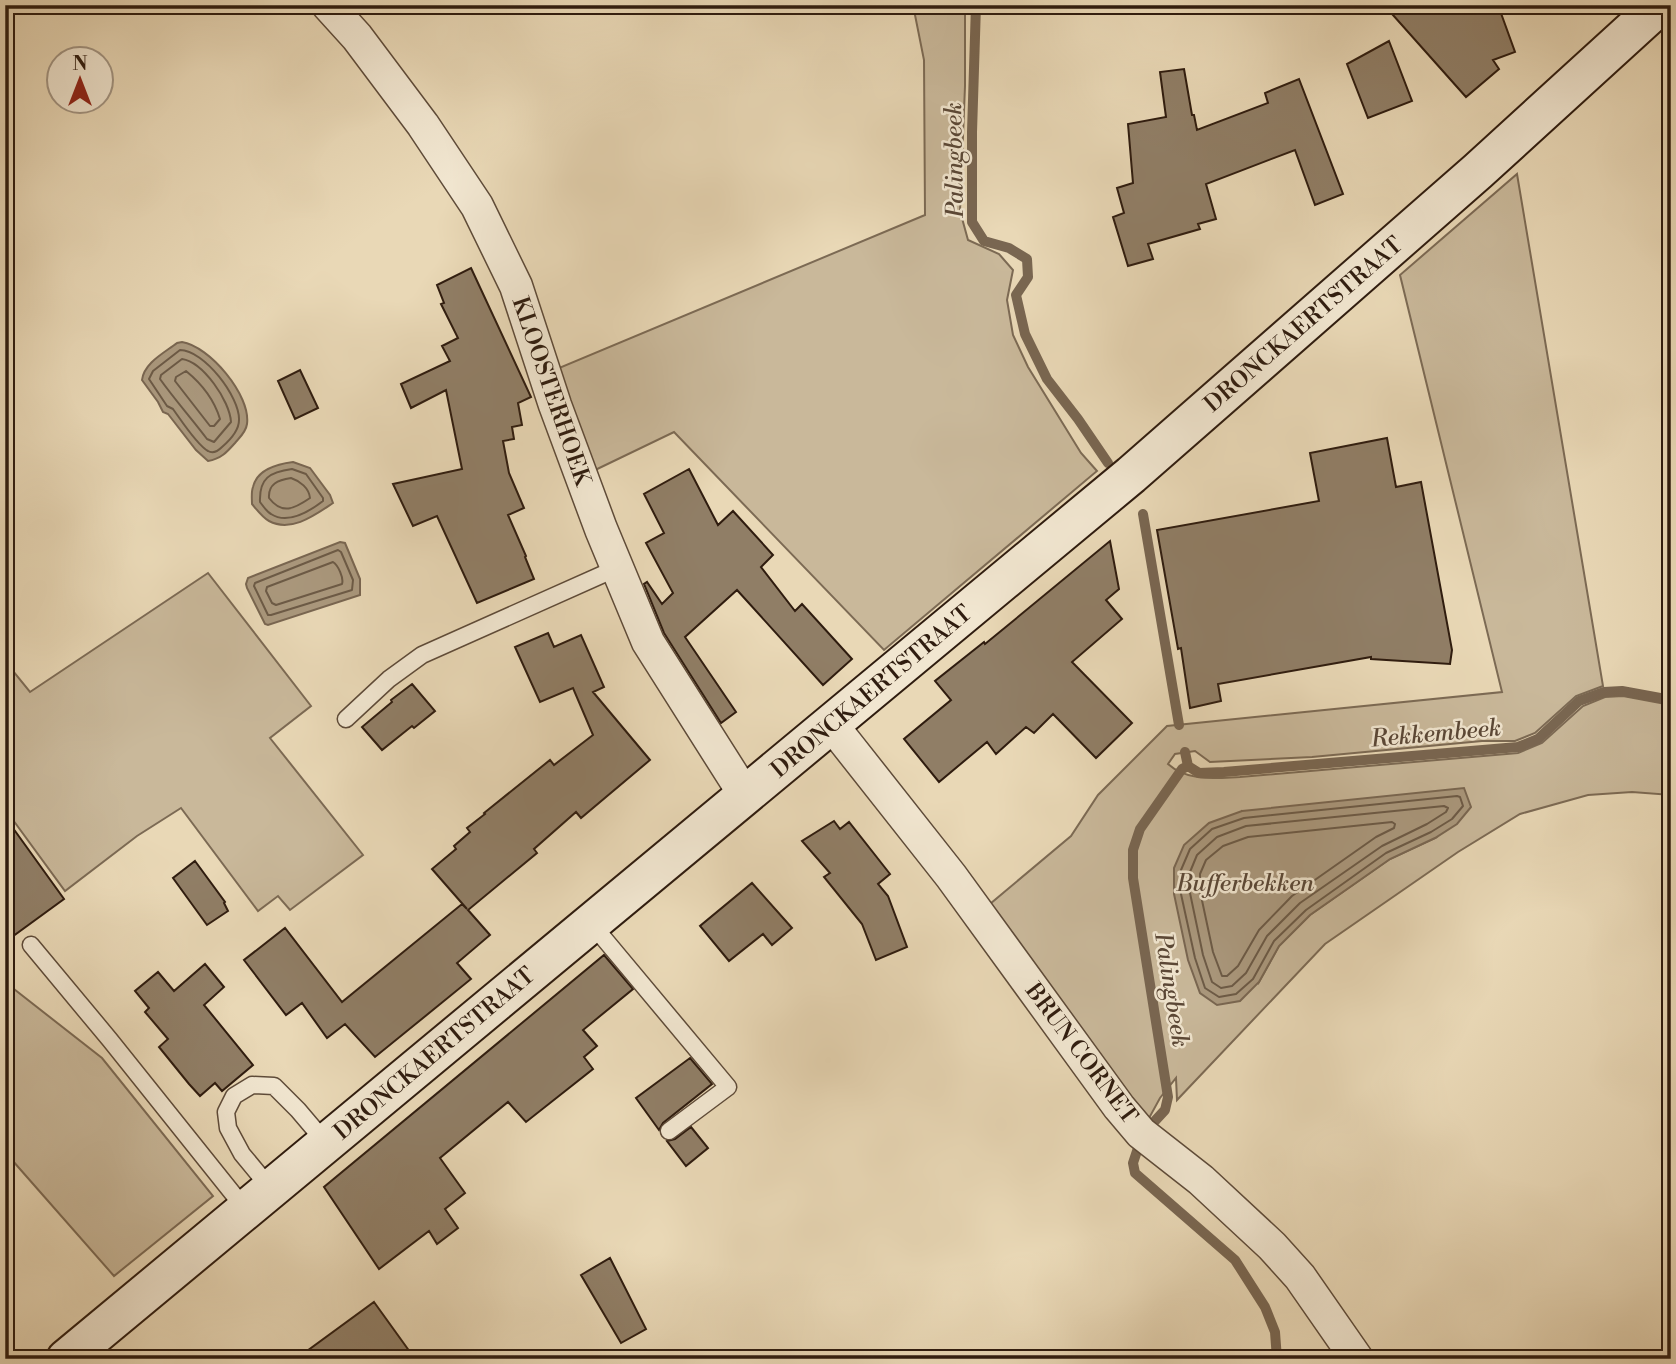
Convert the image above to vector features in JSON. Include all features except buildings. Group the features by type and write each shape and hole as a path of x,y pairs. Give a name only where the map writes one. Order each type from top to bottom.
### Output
{"main road":[{"name":"DRONCKAERTSTRAAT","path":"66,1359 1142,466 1478,171 1660,5"}],"street":[{"name":"KLOOSTERHOEK","path":"328,5 357,37 423,125 477,206 516,286 555,405 601,529 648,642 745,795"},
{"name":"BRUN CORNET","path":"831,724 951,876 1119,1107 1151,1142 1200,1180 1272,1246 1300,1277 1357,1359"}],"lane":[{"path":"346,719 389,679 422,655 617,568"},
{"path":"591,923 728,1087 669,1131"},
{"path":"31,945 110,1040 259,1200"},
{"path":"259,1200 229,1128 226,1112 234,1096 252,1085 274,1086 326,1143"}],"shaded area":[{"path":"913,5 965,5 960,211 968,240 999,254 1013,270 1007,300 1013,335 1028,367 1081,453 1097,471 884,650 674,432 591,472 559,368 925,215 924,60"},
{"path":"1517,174 1603,686 1576,696 1535,733 1515,741 1482,741 1312,757 1210,762 1195,751 1175,754 1168,764 1184,774 1221,778 1518,753 1542,743 1583,706 1605,697 1623,696 1671,705 1671,795 1632,792 1588,795 1520,814 1458,852 1325,944 1177,1100 1176,1078 1160,1098 1148,1120 1118,1092 990,904 1071,836 1098,795 1167,726 1502,692 1400,275","holes":["1242,811 1435,838 1390,859 1310,915 1279,946 1259,982"]},
{"path":"208,573 311,706 270,738 363,855 290,910 278,896 258,911 181,808 137,836 65,891 5,809 5,661 30,692"},
{"path":"5,982 102,1058 213,1196 114,1276 5,1152"}],"water":[{"path":"182,342 204,352 226,374 235,386 246,412 247,424 243,434 226,452 213,460 208,461 196,450 168,414 163,412 142,380 151,363"},
{"path":"293,462 310,468 333,503 294,524 277,524 265,518 252,504 252,489 263,472 274,466"},
{"path":"340,542 345,543 360,579 360,595 265,624 247,588 248,578"},
{"name":"Bufferbekken","path":"1464,788 1471,807 1457,824 1435,838 1390,859 1310,915 1279,946 1259,982 1240,1001 1217,1005 1200,993 1188,960 1174,894 1174,868 1184,845 1209,823 1242,811"}],"waterway":[{"name":"Palingbeek","path":"976,5 972,222 984,241 1009,248 1027,259 1028,277 1016,295 1025,334 1047,379 1108,463"},
{"name":"Palingbeek","path":"1143,514 1179,725"},
{"name":"Rekkembeek","path":"1188,766 1199,773 1224,772 1518,747 1538,739 1579,701 1604,692 1622,691 1671,700"},
{"name":"Palingbeek","path":"1153,1123 1165,1110 1168,1097 1133,878 1133,850 1140,829 1182,769 1188,766 1185,752"},
{"name":"Palingbeek","path":"1138,1148 1133,1163 1135,1173 1235,1260 1265,1307 1275,1332 1277,1359"}]}
